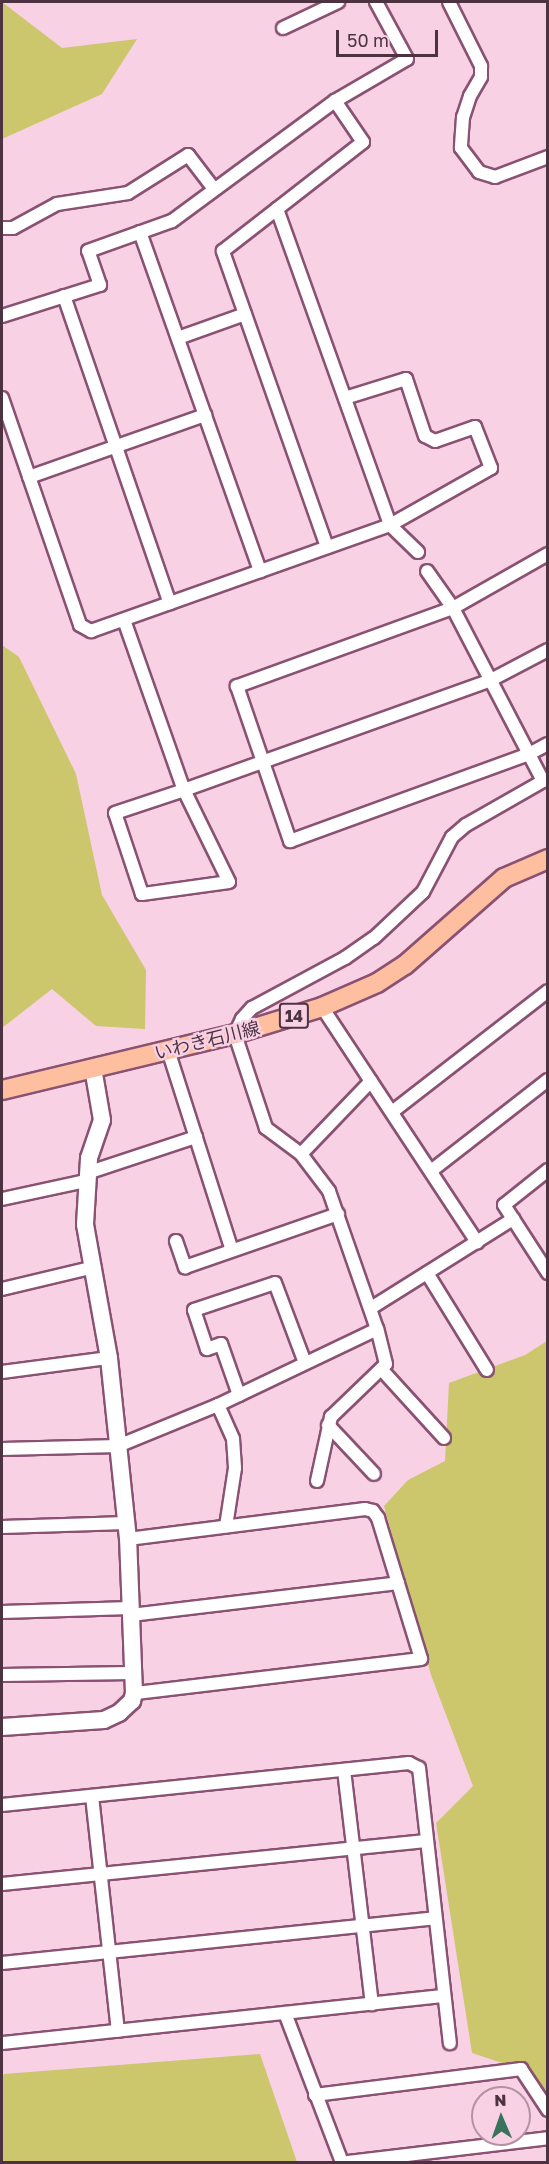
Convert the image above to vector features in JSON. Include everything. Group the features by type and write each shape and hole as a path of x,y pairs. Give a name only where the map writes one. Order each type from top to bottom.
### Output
{"main road":[{"name":"いわき石川線","path":"2,1090 235,1034 322,1007 377,983 405,965 504,878 548,859"}],"street":[{"path":"283,28 338,2"},
{"path":"2,316 100,285 87,251 172,221 335,101 407,59 376,2"},
{"path":"449,2 481,66 481,77 470,96 463,117 461,148 479,172 495,177 548,157"},
{"path":"327,547 223,251 363,142 335,101"},
{"path":"2,228 13,228 57,204 128,193 188,155 214,189"},
{"path":"277,209 390,525 418,552"},
{"path":"140,232 260,571"},
{"path":"64,296 170,603"},
{"path":"178,338 245,314"},
{"path":"2,398 80,625 91,631 390,525 491,468 475,428 435,441 424,436 406,379 345,398"},
{"path":"29,477 205,415"},
{"path":"548,554 453,608 237,686 290,841 529,754 548,744"},
{"path":"317,1480 331,1417 386,1364 371,1308 329,1191 301,1154 266,1128 235,1034 242,1019 252,1008 345,958 374,938 423,892 452,837 466,825 543,781 453,608 426,571"},
{"path":"124,620 184,790 229,882 142,894 116,813 184,790 491,680 548,650"},
{"path":"392,1112 548,992"},
{"path":"322,1007 477,1242"},
{"path":"168,1050 232,1250"},
{"path":"2,1727 104,1720 119,1713 132,1701 134,1693 127,1531 109,1358 85,1224 87,1177 92,1145 102,1120 93,1068"},
{"path":"430,1171 548,1080"},
{"path":"301,1154 371,1081"},
{"path":"2,1199 87,1177 196,1137"},
{"path":"548,1170 504,1205 548,1273"},
{"path":"176,1240 185,1267 338,1214"},
{"path":"371,1308 513,1219"},
{"path":"2,1289 94,1267"},
{"path":"427,1273 487,1370"},
{"path":"239,1395 221,1344 207,1349 194,1310 275,1283 305,1363"},
{"path":"2,1449 118,1446 218,1405 377,1329"},
{"path":"2,1372 109,1358"},
{"path":"382,1370 444,1438"},
{"path":"218,1405 233,1439 236,1468 226,1526"},
{"path":"328,1425 374,1474"},
{"path":"2,1527 127,1531 226,1526 365,1509 373,1511 378,1518 421,1659 134,1693"},
{"path":"2,1612 131,1612 398,1583"},
{"path":"2,1676 132,1673"},
{"path":"2,1805 410,1763 419,1768 450,2043"},
{"path":"344,1770 372,2004"},
{"path":"92,1796 118,2031"},
{"path":"2,1884 426,1841"},
{"path":"2,1963 435,1918"},
{"path":"2,2043 444,1996"},
{"path":"285,2013 342,2163"},
{"path":"315,2096 521,2069 548,2109"},
{"path":"348,2163 548,2138"}],"shaded area":[{"path":"2,2 62,48 137,39 102,94 2,139"},
{"path":"2,645 19,657 76,774 102,895 146,970 145,1029 96,1026 52,989 2,1028"},
{"path":"547,1341 547,2091 521,2069 472,2053 436,1823 473,1786 431,1675 384,1506 408,1480 445,1461 449,1383 525,1355"},
{"path":"260,2054 297,2162 2,2162 2,2079 4,2074"}]}
